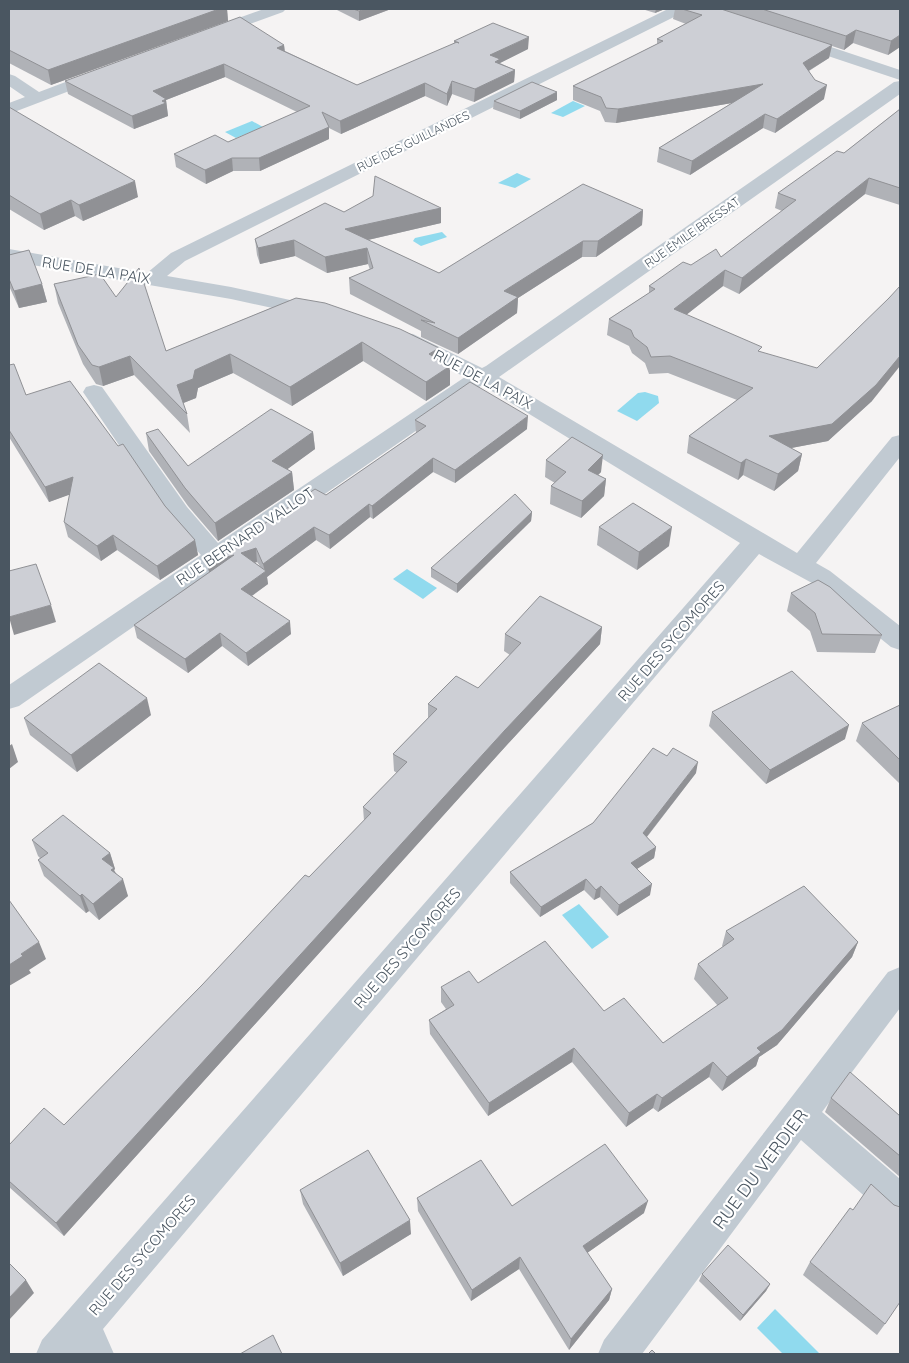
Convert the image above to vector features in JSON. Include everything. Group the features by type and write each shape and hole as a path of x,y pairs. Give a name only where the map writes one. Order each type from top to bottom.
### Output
{"street":[{"path":"199,38 257,12 278,9"},
{"name":"RUE DES GUILLANDES","path":"152,279 178,257 680,9"},
{"path":"782,36 900,75"},
{"path":"9,109 117,68"},
{"path":"9,80 37,98"},
{"name":"RUE ÉMILE BRESSAT","path":"482,377 501,367 900,86"},
{"name":"RUE DE LA PAIX","path":"9,255 231,293 342,318"},
{"name":"RUE DE LA PAIX","path":"384,332 409,341 482,377 800,566 840,590 900,640"},
{"name":"RUE BERNARD VALLOT","path":"9,699 459,389 482,377"},
{"path":"94,392 178,513 216,556"},
{"path":"800,566 900,442"},
{"name":"RUE DES SYCOMORES","path":"56,1354 88,1340 756,541"},
{"name":"RUE DU VERDIER","path":"618,1354 900,982"},
{"path":"800,1116 900,1203"}],"water":[{"path":"573,101 585,106 563,117 551,113"},
{"path":"252,121 263,127 236,138 225,132"},
{"path":"517,173 531,179 515,188 498,183"},
{"path":"442,232 447,237 421,246 413,241 415,238"},
{"path":"645,392 658,396 659,403 637,421 617,411 638,393"},
{"path":"407,569 437,588 423,599 393,579"},
{"path":"579,904 609,937 592,949 562,915"},
{"path":"775,1309 820,1354 783,1354 757,1328"}],"building":[{"path":"9,9 219,9 48,70 9,50"},
{"path":"682,9 721,9 832,45 803,63 815,80 827,85 777,119 765,114 692,161 659,148 763,84 618,109 606,108 601,97 573,86 663,41 657,39 702,15"},
{"path":"762,9 900,9 900,35 891,41 856,30 846,36"},
{"path":"240,17 284,45 277,48 357,85 457,42 454,41 493,23 529,37 490,55 500,59 495,62 515,70 475,89 452,81 447,94 425,83 340,121 322,112 329,127 259,158 232,158 205,170 174,154 215,135 228,142 310,106 224,64 153,91 166,99 162,101 166,103 132,116 65,81"},
{"path":"532,82 557,92 520,111 494,101"},
{"path":"9,107 135,181 79,205 71,200 40,214 9,195"},
{"path":"900,109 900,188 869,178 742,278 725,270 674,309 762,347 758,351 817,368 900,286 900,356 876,385 832,424 769,436 802,454 778,474 746,459 741,463 689,436 753,388 670,356 651,357 647,347 634,337 631,330 609,319 655,289 649,286 683,262 691,265 716,249 721,257 796,200 778,193 837,151 844,153"},
{"path":"375,176 441,208 345,229 439,273 583,184 643,210 598,241 583,241 504,291 518,297 458,338 421,320 435,323 349,278 373,268 367,248 325,257 294,240 258,248 255,239 325,203 344,212 373,196"},
{"path":"29,250 42,284 14,291 9,279 9,255"},
{"path":"139,268 166,351 296,298 325,303 400,329 439,348 429,354 450,366 426,382 362,342 290,387 230,354 195,370 193,379 177,385 187,414 130,356 99,367 92,365 78,345 54,284 100,274 116,297"},
{"path":"14,364 26,395 70,381 118,446 123,444 165,506 195,540 157,566 113,535 97,546 64,522 73,477 45,487 9,430 9,365"},
{"path":"470,382 528,416 455,470 433,458 372,506 369,504 329,535 314,527 263,564 256,548 241,553 266,571 241,589 290,621 246,653 220,633 185,659 134,625 234,555 207,563 315,489 326,495 426,426 415,420"},
{"path":"271,409 313,432 272,461 292,472 215,523 185,488 146,433 158,429 188,466"},
{"path":"572,437 603,455 588,470 606,479 582,501 551,486 566,472 546,460"},
{"path":"515,494 532,512 457,584 431,568"},
{"path":"633,503 672,527 639,552 599,527"},
{"path":"36,564 51,605 9,617 9,571"},
{"path":"818,580 830,587 882,635 822,634 815,613 791,593"},
{"path":"540,596 602,627 505,730 56,1223 9,1181 9,1145 44,1108 64,1125 202,985 305,875 309,877 371,813 363,807 407,762 393,754 437,709 428,704 456,676 478,688 521,643 505,634"},
{"path":"99,663 147,698 71,755 24,718"},
{"path":"792,671 849,725 770,770 712,712"},
{"path":"900,705 900,760 862,723"},
{"path":"653,748 667,756 673,748 698,762 643,833 656,847 631,863 652,884 619,905 601,886 596,890 586,879 541,907 510,872 593,823"},
{"path":"63,815 110,853 102,859 114,868 111,870 123,879 93,904 82,894 80,896 38,860 48,853 32,840"},
{"path":"804,886 858,942 782,1030 757,1048 761,1052 727,1077 713,1062 662,1098 657,1094 629,1113 574,1048 489,1103 429,1020 454,1005 441,987 469,971 478,983 545,941 604,1011 624,998 663,1043 728,998 698,964 734,939 726,931"},
{"path":"9,900 39,942 9,965"},
{"path":"850,1072 900,1116 900,1156 831,1098"},
{"path":"605,1144 648,1201 583,1246 612,1289 571,1339 520,1257 472,1290 417,1198 481,1160 512,1206"},
{"path":"368,1150 410,1220 340,1263 300,1190"},
{"path":"871,1184 894,1205 900,1207 900,1302 885,1324 810,1262 850,1208 853,1210"},
{"path":"728,1245 770,1284 743,1315 702,1274"},
{"path":"9,1263 26,1280 9,1298"},
{"path":"273,1335 282,1354 240,1354"},
{"path":"652,1350 656,1354 648,1354"}]}
